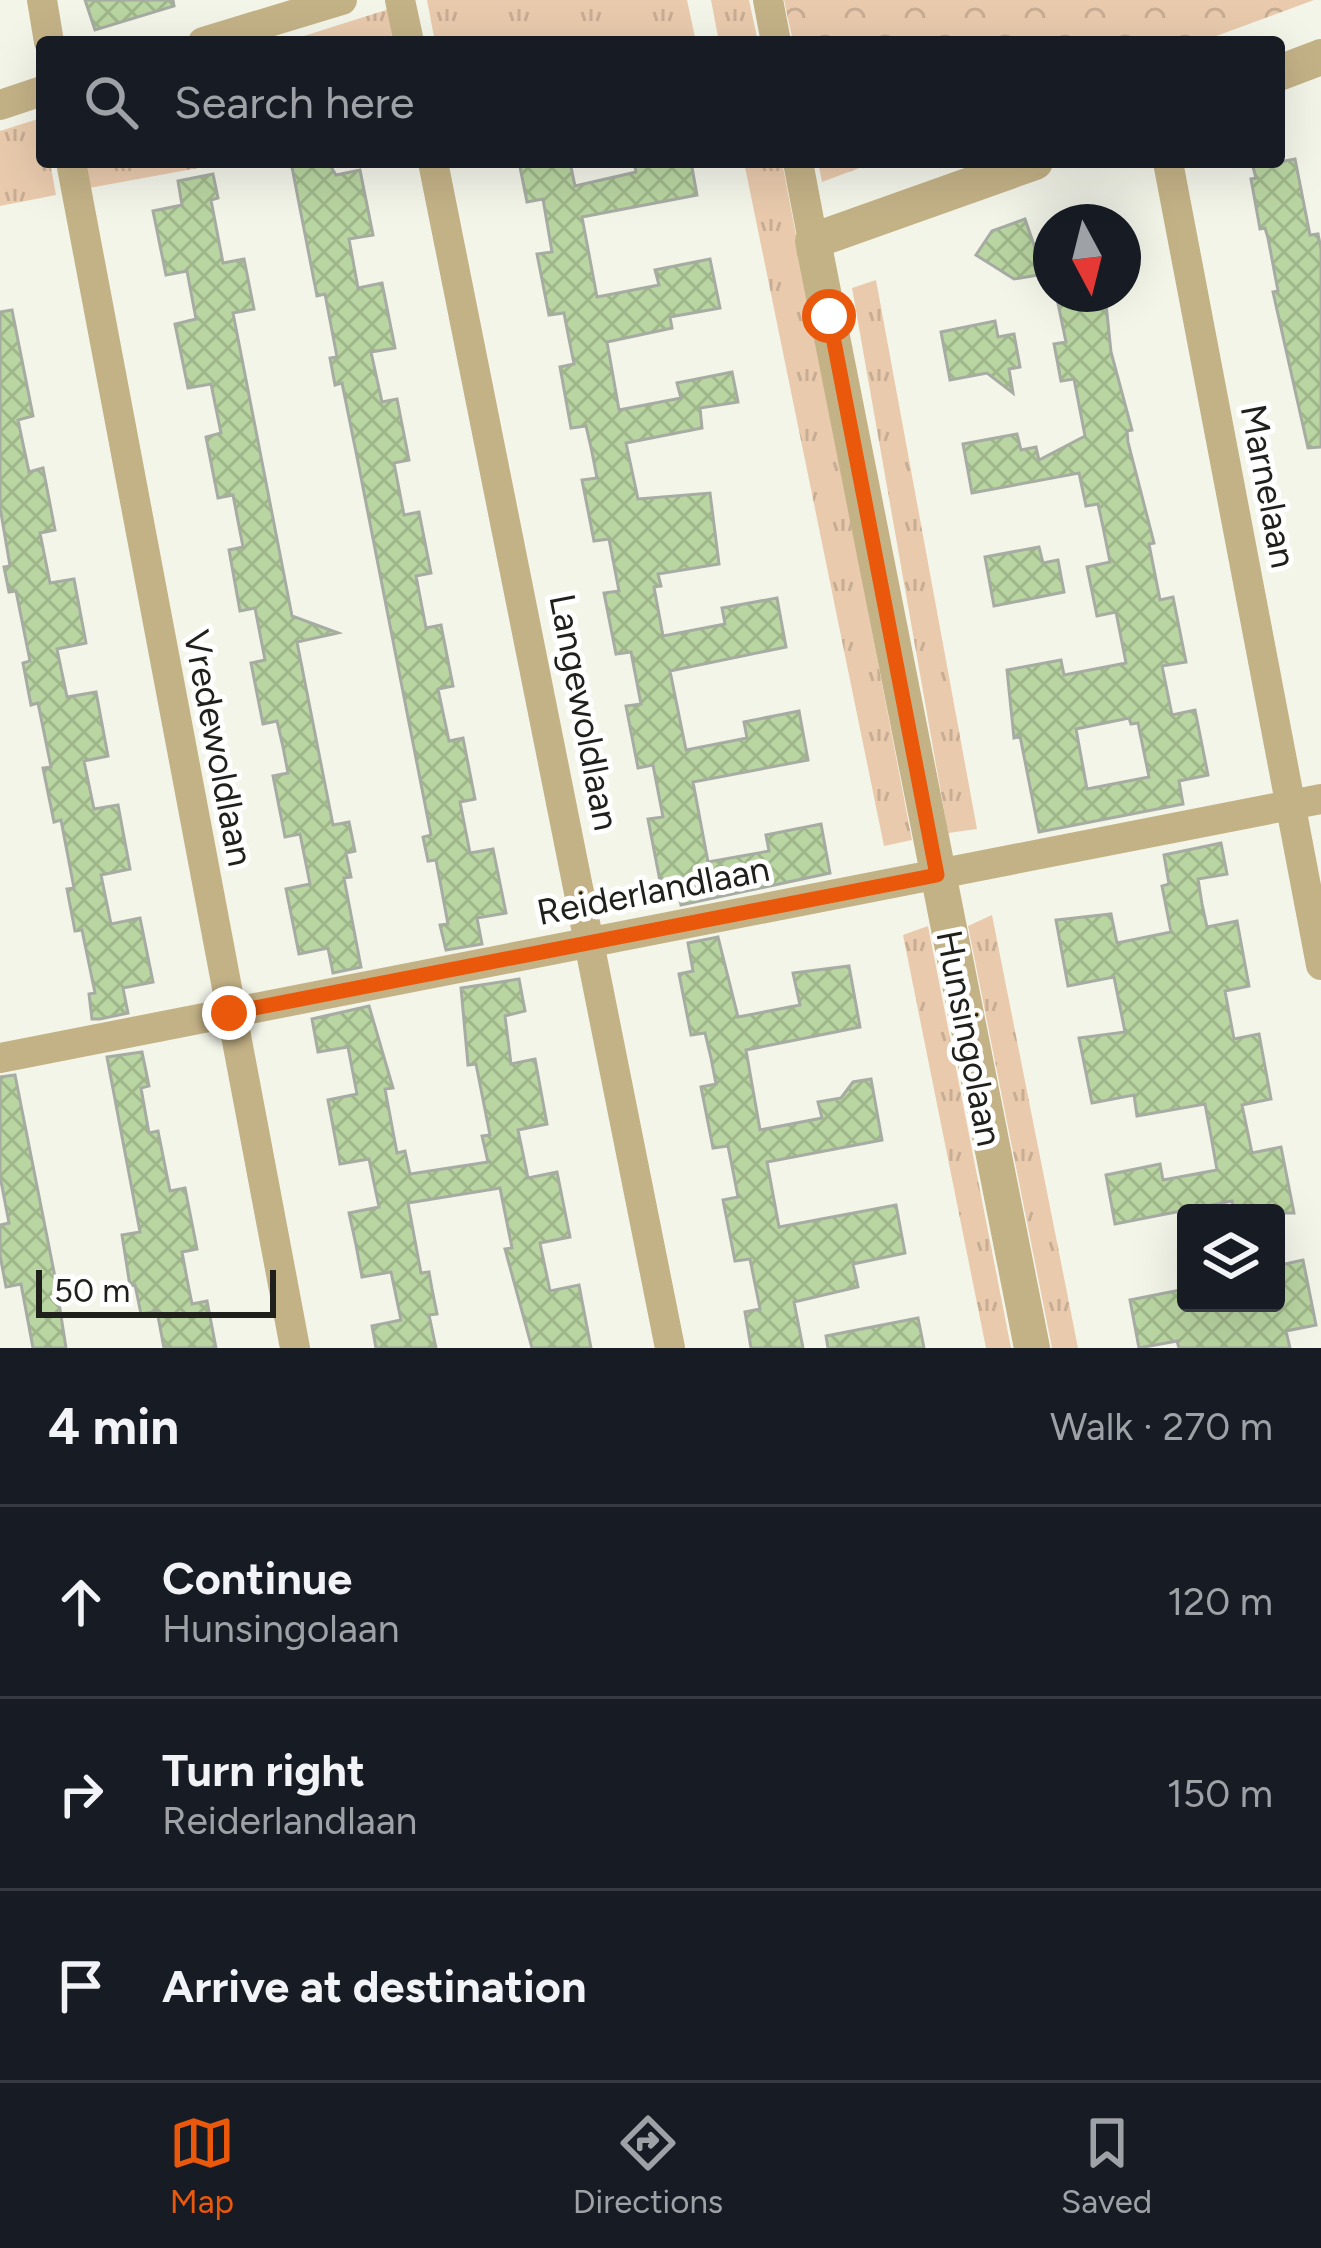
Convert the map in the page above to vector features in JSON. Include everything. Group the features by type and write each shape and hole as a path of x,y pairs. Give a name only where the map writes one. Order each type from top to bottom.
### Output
{"street":[{"path":"42,0 48,36"},
{"path":"223,36 341,0"},
{"path":"400,0 408,36"},
{"path":"768,0 775,36"},
{"path":"1285,71 1321,57"},
{"path":"0,105 36,93"},
{"name":"Vredewoldlaan","path":"72,168 295,1348"},
{"name":"Langewoldlaan","path":"434,168 670,1348"},
{"name":"Hunsingolaan","path":"799,168 1032,1348"},
{"path":"813,241 1018,168"},
{"name":"Marnelaan","path":"1169,168 1321,965"},
{"name":"Reiderlandlaan","path":"0,1058 1321,800"}],"green space":[{"path":"427,0 687,0 695,36 434,36"},
{"path":"711,0 749,0 757,36 718,36"},
{"path":"784,0 1314,0 1216,36 792,36"},
{"path":"389,9 395,36 304,36"},
{"path":"36,120 36,168 51,168 56,195 0,206 0,131"},
{"path":"86,168 198,168 89,188"},
{"path":"745,168 783,168 912,840 884,846"},
{"path":"819,168 859,168 822,182"},
{"path":"876,280 977,829 948,833 852,288"},
{"path":"992,915 1078,1348 1052,1348 968,926"},
{"path":"928,926 1011,1348 986,1348 903,935"}],"building":[{"path":"85,0 173,0 174,6 95,30"},
{"path":"1295,159 1310,235 1318,234 1321,249 1321,447 1308,448 1273,292 1278,291 1268,238 1265,228 1260,229 1251,179 1256,178 1253,168 1285,168 1285,161"},
{"path":"292,168 332,168 336,175 360,170 373,235 349,239 358,288 382,283 395,348 371,352 382,402 397,399 409,460 394,463 404,515 419,512 431,573 416,576 426,628 441,625 453,686 438,689 449,741 463,738 475,799 460,802 470,853 493,849 506,913 477,918 482,944 446,950 440,925 448,924 436,860 428,861 423,837 431,835 359,467 342,383 335,385 330,358 337,357 325,294 317,296"},
{"path":"520,168 571,168 575,186 636,172 635,168 692,168 697,195 582,217 597,297 659,285 655,270 710,259 720,308 670,317 672,328 607,342 619,410 681,398 677,383 732,372 738,402 700,408 702,428 626,443 638,499 710,493 719,564 658,574 661,586 654,587 663,636 725,624 722,608 777,598 786,647 670,671 686,750 747,738 744,722 799,711 808,760 693,782 708,862 769,851 766,835 821,824 830,873 681,905 675,878 660,881 648,819 663,817 653,765 638,768 626,706 641,704 631,652 616,654 604,593 619,591 609,539 594,541 582,480 597,478 592,452 586,426 571,428 560,367 574,364 564,313 549,315 537,254 552,252 543,199 527,202"},
{"path":"213,174 218,198 211,200 223,263 244,259 254,309 233,313 292,616 338,633 297,642 333,825 349,822 355,851 346,853 351,877 344,878 361,967 333,973 328,948 299,954 286,889 310,884 300,834 285,837 273,776 288,773 277,721 263,724 251,663 265,660 255,608 240,611 229,550 243,547 233,495 218,498 206,437 221,433 211,384 188,388 175,324 196,319 187,271 166,275 153,211 182,205 178,181"},
{"path":"1025,219 1033,242 1033,276 1014,279 976,255 992,231"},
{"path":"12,310 33,416 18,420 29,472 43,468 55,530 40,533 50,583 74,579 86,643 57,649 67,697 96,692 108,756 84,761 94,809 118,805 130,869 101,875 111,924 140,918 153,982 123,988 128,1013 100,1019 92,1019 89,994 95,993 82,930 75,931 67,889 74,888 61,820 54,822 43,768 51,767 38,703 31,705 23,663 30,661 16,591 9,592 4,567 10,566 0,507 0,312"},
{"path":"1060,312 1107,312 1111,352 1132,430 1127,431 1128,442 1154,543 1149,544 1160,600 1173,597 1186,662 1162,666 1172,715 1195,710 1208,775 1179,781 1183,804 1039,832 1020,736 1014,738 1007,670 1061,660 1064,675 1126,663 1116,612 1097,616 1087,567 1110,562 1098,504 1086,506 1079,473 972,493 963,444 1017,434 1021,450 1036,447 1039,460 1085,436 1074,379 1061,381 1054,344 1066,342","holes":["1129,718 1131,724 1138,723 1149,777 1087,789 1076,729"]},
{"path":"995,321 998,337 1014,334 1020,367 1009,369 1013,393 987,373 950,380 941,332"},
{"path":"1039,547 1043,563 1058,560 1064,592 994,606 985,557"},
{"path":"1221,843 1227,874 1198,879 1202,904 1207,927 1237,921 1249,986 1225,991 1234,1039 1259,1034 1271,1099 1242,1105 1252,1153 1281,1147 1294,1213 1285,1213 1285,1204 1177,1204 1177,1212 1115,1224 1106,1175 1160,1164 1163,1180 1217,1170 1205,1104 1137,1116 1134,1095 1092,1103 1079,1038 1125,1032 1114,977 1068,986 1056,920 1111,914 1117,943 1171,932 1162,886 1169,884 1164,855"},
{"path":"718,937 738,1017 800,1005 793,973 849,966 860,1027 746,1050 760,1130 822,1118 818,1102 841,1098 853,1082 871,1079 882,1140 767,1162 779,1227 896,1205 905,1253 853,1264 858,1287 794,1302 803,1348 751,1348 745,1312 760,1309 750,1259 735,1261 723,1200 738,1197 733,1171 728,1146 713,1148 701,1087 716,1084 711,1058 705,1033 691,1035 679,974 693,971 688,943"},
{"path":"519,979 525,1011 505,1016 511,1064 535,1059 547,1124 518,1130 528,1178 557,1172 570,1237 540,1243 550,1291 579,1285 591,1348 532,1348 505,1249 512,1248 500,1188 408,1203 421,1273 429,1272 437,1314 429,1315 436,1348 376,1348 372,1326 401,1320 391,1272 362,1277 349,1213 379,1207 369,1159 340,1164 328,1100 357,1094 348,1047 318,1052 312,1019 369,1006 393,1088 385,1089 397,1153 405,1151 410,1174 488,1162 482,1136 490,1135 476,1064 468,1065 461,988"},
{"path":"142,1052 149,1086 141,1088 149,1133 158,1131 170,1191 185,1188 197,1249 182,1252 187,1279 192,1304 207,1301 216,1348 164,1348 157,1311 141,1314 135,1285 130,1286 122,1235 140,1232 107,1057"},
{"path":"15,1075 66,1348 33,1348 21,1284 6,1287 0,1255 0,1225 9,1223 0,1176 0,1077"},
{"path":"1303,1260 1316,1325 1286,1331 1290,1348 1179,1348 1177,1341 1139,1348 1130,1300 1177,1291 1177,1312 1285,1312 1285,1264"},
{"path":"918,1318 924,1348 828,1348 826,1336"}],"route":[{"path":"229,1013 937,875 829,316"}]}
